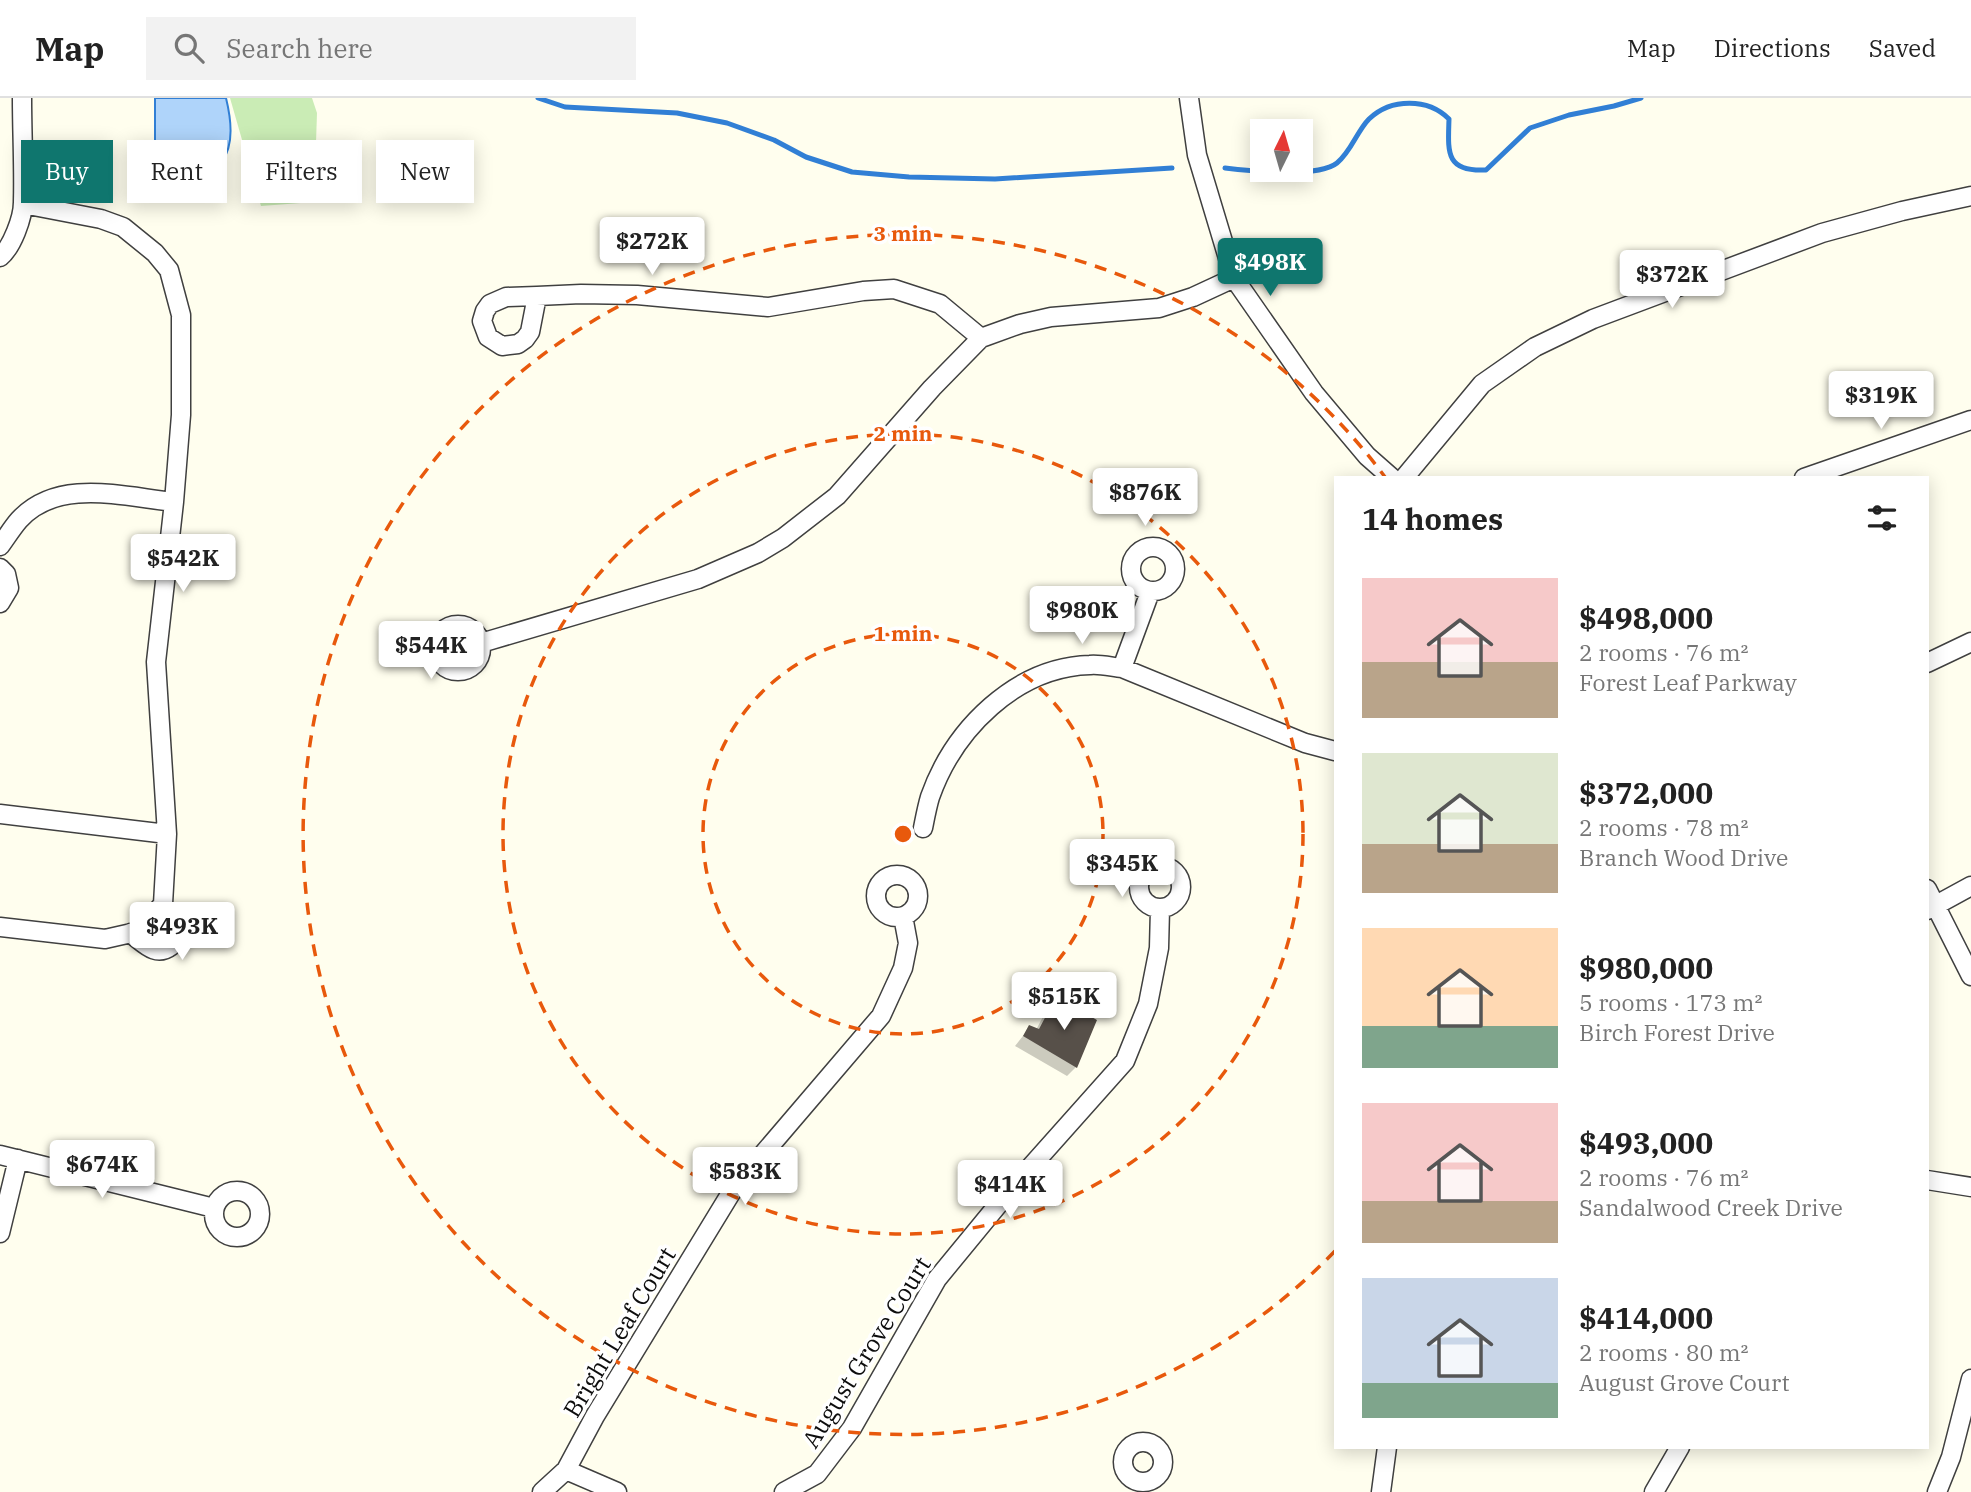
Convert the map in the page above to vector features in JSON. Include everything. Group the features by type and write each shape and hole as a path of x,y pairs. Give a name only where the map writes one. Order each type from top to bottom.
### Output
{"street":[{"path":"0,257 6,252 15,232 23,204 22,98"},
{"path":"1189,98 1197,155 1234,278 1314,393 1367,456 1390,476"},
{"path":"1406,476 1482,384 1535,347 1593,319 1822,233 1971,196"},
{"path":"23,204 101,219 123,228 155,253 169,270 177,292 182,335 181,415 156,662 167,834 163,904 175,928 171,946 163,951 155,951 130,933"},
{"path":"481,643 698,579 758,553 783,538 837,496 981,338 1020,324 1051,317 1159,308 1234,278"},
{"path":"537,296 637,295 768,307 863,291 894,289 940,304 981,338"},
{"path":"1810,476 1971,420"},
{"path":"0,546 19,520 33,508 68,493 174,502"},
{"path":"0,568 6,574 9,588 0,603"},
{"path":"1122,668 1150,592"},
{"path":"1929,662 1971,642"},
{"path":"923,828 930,797 943,768 960,741 999,699 1033,677 1049,671 1092,664 1122,668 1305,743 1334,751"},
{"path":"0,814 167,834"},
{"path":"1971,886 1931,908 1971,975"},
{"path":"0,927 105,939 136,932 163,904"},
{"name":"August Grove Court","path":"787,1491 817,1474 852,1428 937,1279 1011,1189 1125,1060 1148,1004 1159,948 1160,909"},
{"name":"Bright Leaf Court","path":"542,1492 566,1471 595,1416 734,1188 881,1016 903,968 908,943 903,916"},
{"path":"0,1155 214,1208"},
{"path":"0,1233 18,1159"},
{"path":"1929,1180 1971,1187"},
{"path":"1937,1492 1951,1457 1971,1379"},
{"path":"1381,1492 1387,1449"},
{"path":"1654,1492 1679,1449"},
{"path":"566,1471 617,1492"}],"green space":[{"path":"230,98 312,98 317,113 316,140 242,140"},
{"path":"260,203 301,203 261,206"}],"water":[{"path":"155,98 226,98 231,126 227,150 227,140 155,140"}],"building":[{"path":"1056,997 1097,1020 1077,1068 1023,1036 1029,1025 1039,1029"}],"waterway":[{"path":"538,98 565,107 677,113 727,123 774,140 806,157 852,172 909,177 995,179 1172,168"},
{"path":"1225,168 1283,172 1328,168 1342,158 1369,119 1388,107 1409,103 1431,107 1449,119 1449,150 1456,163 1463,168 1486,170 1530,128 1569,115 1641,98"}]}
